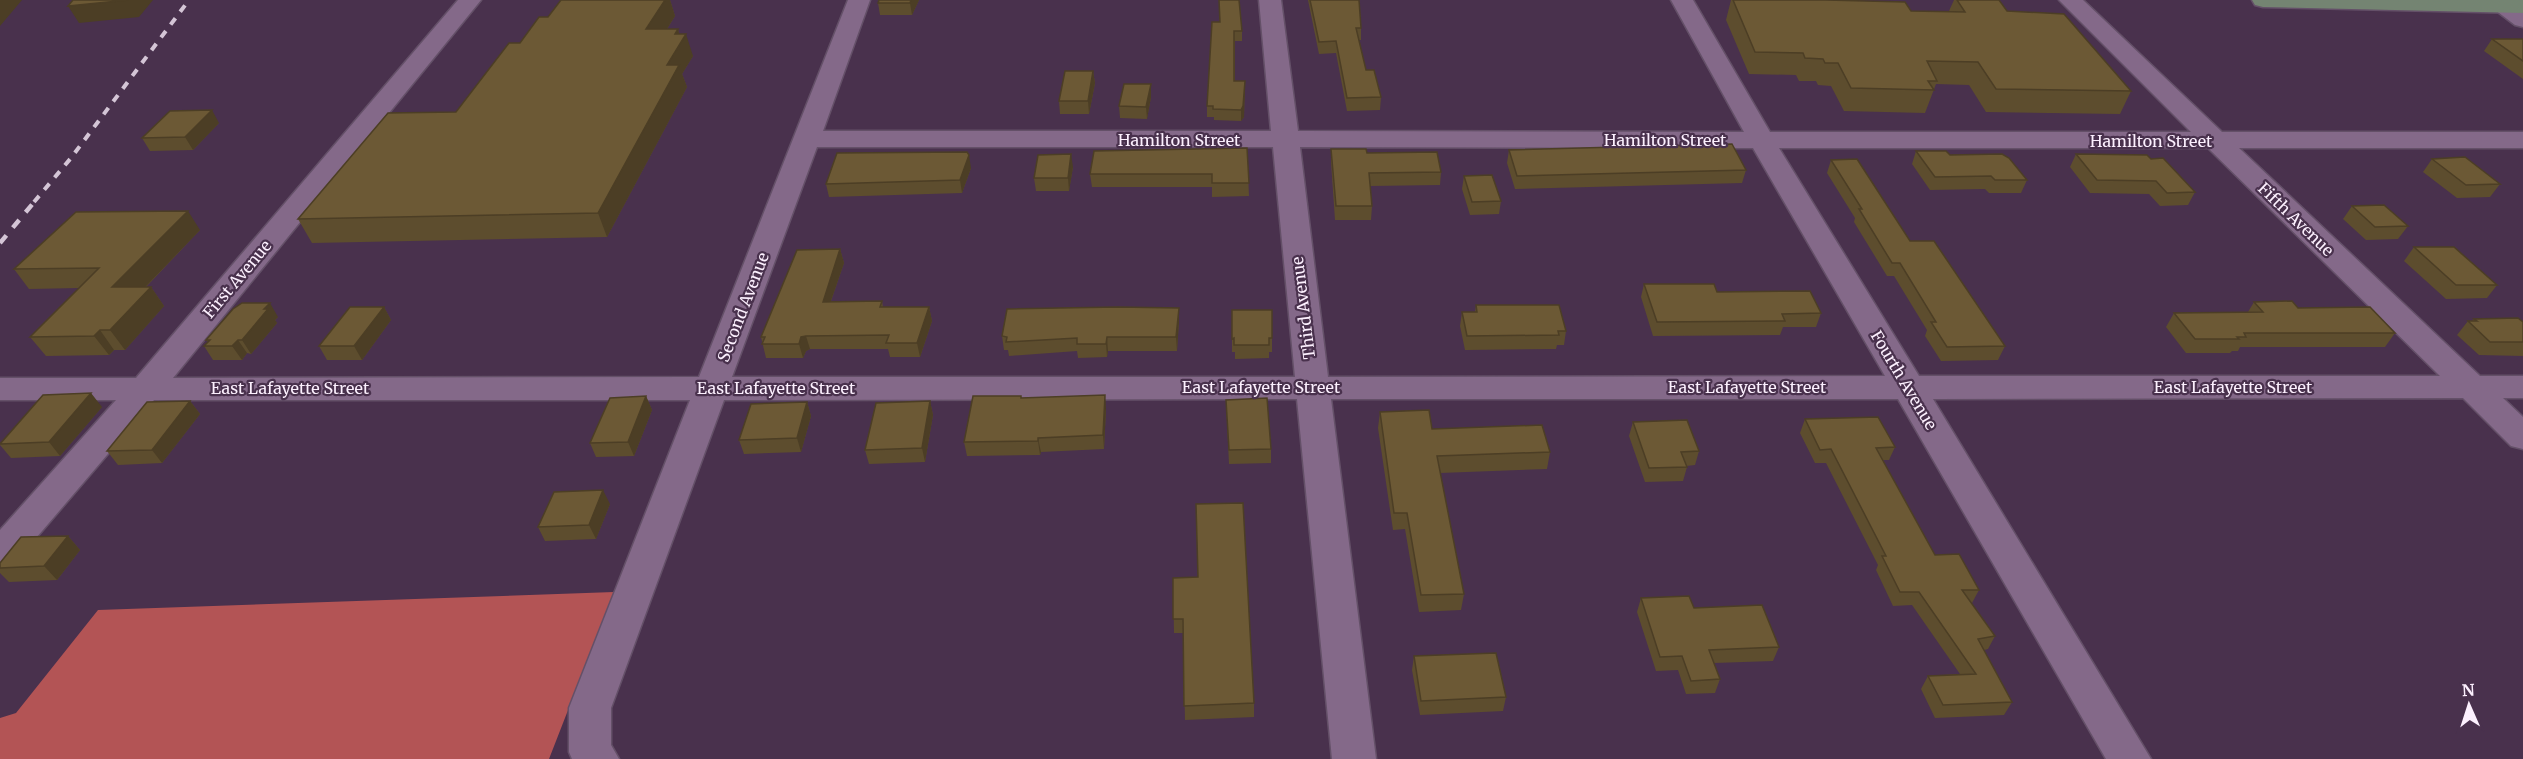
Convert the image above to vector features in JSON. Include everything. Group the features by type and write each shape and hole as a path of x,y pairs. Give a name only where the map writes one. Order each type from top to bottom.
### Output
{"main road":[{"path":"2263,0 2506,4"}],"street":[{"name":"First Avenue","path":"0,555 145,389 470,0"},
{"name":"Second Avenue","path":"594,755 590,708 600,676 859,0"},
{"name":"Third Avenue","path":"1269,0 1354,759"},
{"name":"Fourth Avenue","path":"1682,0 1761,140 2129,759"},
{"name":"Fifth Avenue","path":"2070,0 2523,437"},
{"path":"2506,4 2523,21"},
{"name":"Hamilton Street","path":"807,139 2523,140"},
{"name":"East Lafayette Street","path":"0,388 2523,387"}],"shaded area":[{"path":"614,592 549,759 0,759 0,718 16,713 98,610"}],"building":[{"path":"73,0 128,0 68,6"},
{"path":"561,0 665,0 646,29 678,29 675,34 686,34 667,65 679,65 598,213 298,219 388,113 456,112 509,43 520,43 539,17 548,17"},
{"path":"879,0 911,0 910,3 878,3"},
{"path":"1219,0 1239,0 1242,31 1234,31 1234,81 1245,81 1241,110 1213,109 1213,106 1207,106 1212,22 1220,22"},
{"path":"1310,0 1359,0 1361,28 1356,28 1366,70 1374,70 1381,97 1347,98 1336,41 1319,42"},
{"path":"1733,0 1905,2 1911,11 1965,12 1957,0 1999,0 2007,11 2064,14 2131,91 1996,89 1978,62 1927,61 1937,81 1928,81 1934,90 1851,88 1838,63 1825,63 1823,59 1805,58 1803,53 1755,52"},
{"path":"2492,39 2523,39 2523,61"},
{"path":"1065,71 1093,71 1088,101 1059,101"},
{"path":"1124,84 1151,84 1146,107 1119,106"},
{"path":"212,110 185,137 142,138 170,111"},
{"path":"1732,144 1746,170 1517,176 1509,150"},
{"path":"1247,148 1249,183 1212,183 1212,174 1090,174 1094,151"},
{"path":"1331,149 1366,149 1367,153 1437,152 1441,172 1369,173 1372,206 1336,206"},
{"path":"1916,151 1946,151 1950,155 2002,154 2009,158 2027,180 1995,180 1991,176 1935,177"},
{"path":"967,152 969,155 960,180 826,184 837,153"},
{"path":"1071,154 1068,178 1034,178 1038,155"},
{"path":"2076,154 2147,155 2151,159 2163,158 2195,192 2167,193 2156,181 2097,180"},
{"path":"2465,157 2500,184 2466,185 2432,159"},
{"path":"1857,159 1910,241 1934,241 2005,346 1947,347 1931,322 1936,322 1900,263 1892,263 1831,160"},
{"path":"1492,175 1501,201 1472,202 1464,176"},
{"path":"2384,205 2408,226 2375,227 2352,206"},
{"path":"188,211 112,287 151,287 110,330 100,330 94,336 30,337 99,268 14,269 76,212"},
{"path":"2414,247 2454,247 2497,285 2456,285"},
{"path":"840,249 823,302 882,301 880,307 929,307 917,343 886,343 889,335 806,336 801,337 799,344 762,344 765,337 761,337 797,250"},
{"path":"1644,284 1714,284 1717,292 1810,291 1821,313 1782,314 1785,321 1657,322"},
{"path":"2292,301 2298,308 2370,307 2395,333 2244,333 2246,337 2237,337 2239,339 2195,339 2174,313 2263,312 2254,302"},
{"path":"242,303 270,303 264,309 268,309 242,340 238,340 232,346 204,346 210,340 206,340 233,309"},
{"path":"1476,305 1559,305 1566,331 1558,331 1559,335 1467,336 1462,312 1477,312"},
{"path":"350,307 384,307 354,346 319,346"},
{"path":"1179,308 1176,337 1107,337 1106,344 1077,344 1077,338 1006,342 1007,337 1002,336 1007,309"},
{"path":"1232,310 1272,310 1272,338 1269,338 1269,345 1234,345"},
{"path":"2518,318 2523,322 2523,342 2490,342 2468,321 2477,321 2474,319"},
{"path":"91,393 49,442 0,444 43,395"},
{"path":"1105,395 1103,435 1038,438 1038,441 964,442 973,396 1021,396 1021,398"},
{"path":"646,396 628,442 590,443 610,398"},
{"path":"1267,398 1271,449 1229,450 1226,400"},
{"path":"190,401 152,450 107,451 147,402"},
{"path":"930,401 922,448 865,450 876,403"},
{"path":"807,402 797,438 739,440 751,404"},
{"path":"1429,410 1432,429 1542,425 1550,452 1437,456 1464,594 1421,595 1407,513 1394,513 1380,412"},
{"path":"1878,417 1895,447 1876,448 1935,555 1959,554 1979,590 1962,590 1995,636 1978,639 2012,702 1943,705 1928,676 1976,674 1919,592 1900,592 1882,556 1886,556 1831,449 1820,450 1805,419"},
{"path":"1687,420 1699,451 1681,452 1687,467 1649,468 1633,422"},
{"path":"603,490 589,525 538,527 554,492"},
{"path":"1243,503 1254,703 1184,706 1183,619 1173,619 1173,578 1198,577 1196,504"},
{"path":"68,536 44,566 0,568 0,563 21,537"},
{"path":"1689,596 1694,608 1762,605 1779,647 1709,650 1720,679 1691,681 1682,656 1660,657 1641,598"},
{"path":"1496,653 1506,697 1421,701 1414,656"}],"railway":[{"path":"34,202 71,158 189,0"},
{"path":"0,243 35,201"}]}
